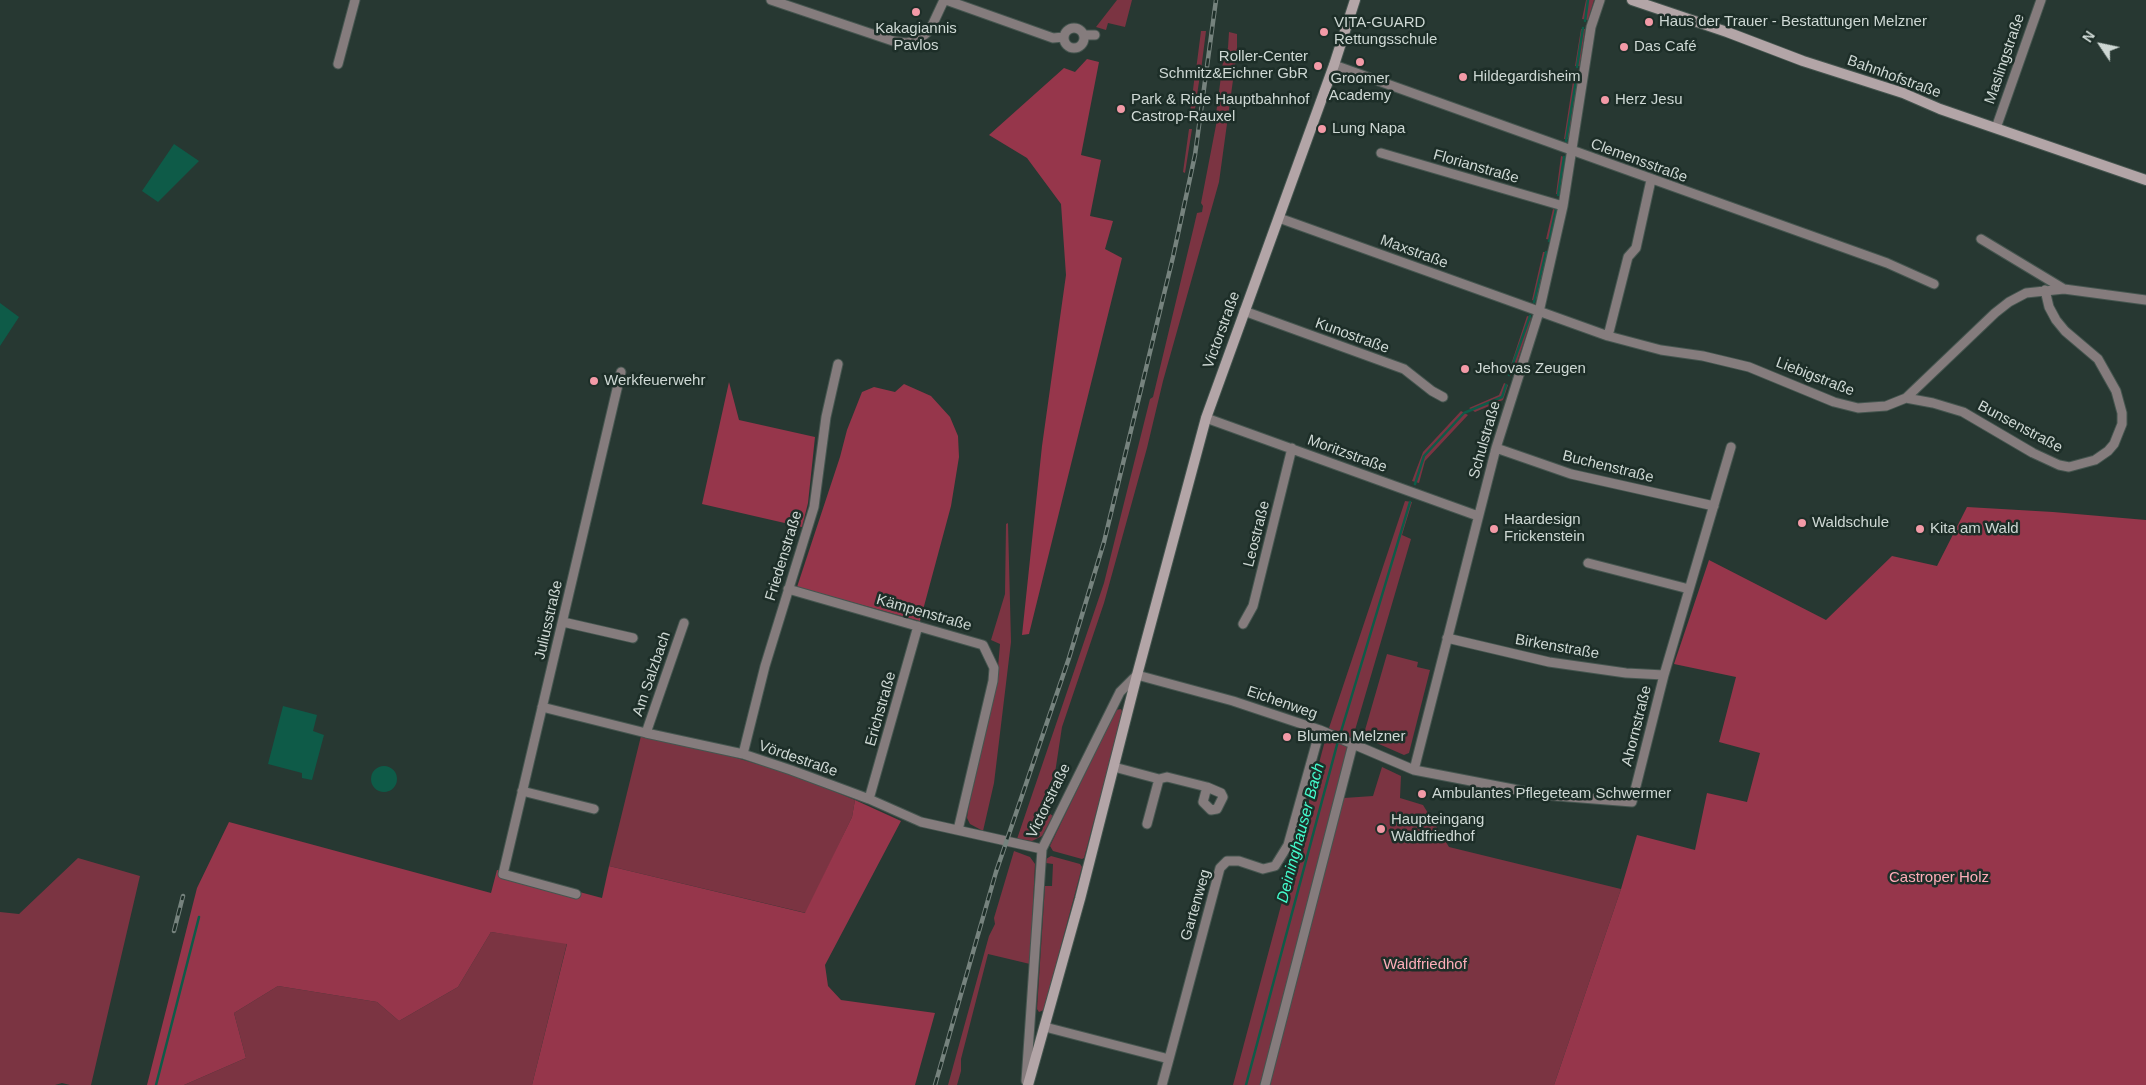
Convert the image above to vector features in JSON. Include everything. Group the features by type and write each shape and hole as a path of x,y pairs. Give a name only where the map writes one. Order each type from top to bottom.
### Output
{"street":[{"path":"338,64 355,0"},
{"path":"771,0 894,41 906,43 918,40 930,30 945,0 1053,38 1064,38"},
{"name":"Victorstraße","path":"1027,1085 1046,1024 1206,418 1334,65 1355,0"},
{"name":"Schulstraße","path":"1414,770 1496,448 1539,312 1563,206 1591,27 1600,0"},
{"name":"Maslingstraße","path":"1996,128 2041,0"},
{"name":"Bahnhofstraße","path":"1638,1 1727,32 1803,62 1903,93 1940,109 2146,180"},
{"path":"1084,34 1084,41 1077,47 1068,46 1064,38 1067,31 1073,28 1079,29 1084,34 1095,35"},
{"name":"Clemensstraße","path":"1334,65 1887,263 1934,284"},
{"name":"Florianstraße","path":"1381,154 1563,206"},
{"path":"1608,336 1628,256 1636,248 1651,180"},
{"name":"Maxstraße","path":"1279,218 1539,312"},
{"name":"Liebigstraße","path":"1981,239 2064,289"},
{"name":"Liebigstraße","path":"1539,312 1608,336 1661,350 1703,356 1750,367 1844,405 1872,408 1886,406 1906,398 2009,302 2026,293 2064,289 2146,300"},
{"name":"Bunsenstraße","path":"1906,398 1934,403 1963,412 2033,453 2059,465 2068,467 2096,460 2108,451 2114,444 2122,424 2122,413 2116,391 2098,359 2056,320 2049,307 2045,290"},
{"name":"Kunostraße","path":"1244,311 1404,369 1432,391 1444,397"},
{"name":"Friedenstraße","path":"743,754 753,706 814,507 826,417 838,364"},
{"name":"Juliusstraße","path":"576,894 503,874 620,372"},
{"name":"Moritzstraße","path":"1206,418 1478,516"},
{"name":"Ahornstraße","path":"1414,770 1544,794 1632,802 1664,675 1730,447"},
{"name":"Leostraße","path":"1243,624 1253,606 1292,448"},
{"name":"Buchenstraße","path":"1496,448 1572,474 1714,506"},
{"path":"1588,563 1689,589"},
{"name":"Kämpenstraße","path":"788,590 983,645 994,668 994,681 958,830"},
{"path":"563,622 633,638"},
{"name":"Am Salzbach","path":"646,733 684,623"},
{"name":"Erichstraße","path":"869,799 918,626"},
{"name":"Birkenstraße","path":"1448,638 1548,662 1626,673 1664,675"},
{"name":"Victorstraße","path":"1027,1085 1042,849 1120,692 1137,675"},
{"name":"Eichenweg","path":"1137,675 1233,701 1320,730 1414,770"},
{"name":"Vördestraße","path":"542,707 646,733 743,754 869,799 921,822 1042,849"},
{"name":"Gartenweg","path":"1162,1085 1210,898 1220,868 1227,861 1263,868 1275,866 1288,845 1320,730"},
{"path":"1265,1085 1353,744"},
{"path":"1114,767 1158,779 1167,777 1207,787"},
{"path":"1148,824 1158,779"},
{"path":"522,791 594,809"},
{"path":"1030,1015 1046,1024 1169,1060"}],"green space":[{"path":"1117,0 1132,0 1125,27 1108,23 1106,30 1096,27"},
{"path":"1586,0 1594,0 1588,20 1582,19"},
{"path":"1581,29 1585,29 1580,66 1575,66"},
{"path":"1201,31 1206,31 1201,70 1196,70"},
{"path":"1229,32 1237,34 1237,51 1219,182 1163,381 1147,448 1104,603 1062,727 1055,773 1043,799 1046,811 1053,816 1042,836 1032,841 1017,839 1104,583 1150,399 1153,397 1197,213 1202,212 1203,206 1201,203 1217,120 1216,114 1224,54 1228,48"},
{"path":"1087,59 1099,62 1081,155 1101,160 1090,216 1113,221 1105,249 1122,258 1029,634 1022,635 1042,446 1066,275 1061,204 1027,158 989,135 1064,68 1075,72"},
{"path":"1195,74 1200,75 1193,122 1189,121"},
{"path":"1578,80 1571,132 1568,139 1564,139 1573,81"},
{"path":"1189,129 1192,129 1185,173 1183,172"},
{"path":"1561,156 1564,157 1562,188 1559,194 1556,194"},
{"path":"1553,209 1556,210 1557,219 1551,240 1546,239"},
{"path":"1543,252 1548,252 1539,295 1535,301 1532,300"},
{"path":"1527,316 1531,317 1530,324 1511,376 1508,374"},
{"path":"729,382 739,420 815,437 808,503 802,527 702,504"},
{"path":"1504,383 1508,385 1503,400 1475,412 1469,408 1499,395"},
{"path":"904,384 931,396 950,417 958,436 959,457 951,506 920,621 797,587 840,457 847,430 862,392 874,387 895,392"},
{"path":"1461,411 1468,415 1425,461 1419,483 1412,481 1423,452"},
{"name":"Waldfriedhof","path":"1405,501 1412,502 1402,535 1411,539 1336,795 1344,798 1373,796 1382,767 1401,776 1400,798 1423,805 1449,847 1621,889 1554,1085 1233,1085 1326,737"},
{"name":"Castroper Holz","path":"1967,507 2146,520 2146,1085 1554,1085 1621,889 1637,835 1695,850 1707,793 1747,802 1760,753 1719,742 1736,677 1674,664 1709,560 1826,620 1892,556 1937,566"},
{"path":"1008,523 1011,642 994,783 983,831 970,824 967,818 997,679 1000,644 991,640 1005,594 1006,524"},
{"path":"1387,654 1418,662 1417,667 1430,670 1409,753 1404,755 1363,737"},
{"path":"1121,709 1123,713 1084,858 1053,851 1050,846 1116,710"},
{"path":"641,736 730,756 794,775 855,800 852,817 806,913 609,866"},
{"path":"855,800 901,821 825,965 828,986 841,1000 935,1013 915,1085 532,1085 567,944 491,932 458,987 399,1021 377,1002 278,986 234,1013 246,1058 184,1085 147,1085 197,888 229,822 491,893 497,870 602,898 609,866 805,913 852,817"},
{"path":"1014,851 1030,857 1035,864 1030,964 988,954 961,1059 961,1071 957,1085 948,1085 989,936 995,924 994,918"},
{"path":"1051,856 1080,864 1082,867 1044,1010 1039,1012 1037,1009 1045,886 1052,886 1053,864 1046,863 1046,859"},
{"path":"78,858 140,876 91,1085 62,1083 55,1085 0,1085 0,912 19,914"},
{"path":"491,932 567,943 532,1085 184,1085 246,1058 234,1013 278,986 377,1002 399,1021 458,987"}],"shaded area":[{"path":"174,144 199,161 158,202 142,191"},
{"path":"0,303 19,317 0,346"},
{"path":"283,706 317,715 313,731 324,735 312,780 302,778 302,773 268,764"},
{"path":"384,766 393,770 397,779 393,788 384,792 375,788 371,779 375,770"}],"waterway":[{"name":"Deininghauser Bach","path":"1585,21 1588,0"},
{"name":"Deininghauser Bach","path":"1577,67 1583,28"},
{"name":"Deininghauser Bach","path":"1566,141 1576,80"},
{"name":"Deininghauser Bach","path":"1558,195 1564,157"},
{"name":"Deininghauser Bach","path":"1549,241 1556,209"},
{"name":"Deininghauser Bach","path":"1534,302 1546,252"},
{"name":"Deininghauser Bach","path":"1509,375 1530,316"},
{"name":"Deininghauser Bach","path":"1415,484 1424,456 1464,413 1502,397 1506,385"},
{"name":"Deininghauser Bach","path":"1340,735 1410,502"},
{"name":"Deininghauser Bach","path":"1246,1085 1338,741"},
{"path":"156,1085 199,917"}],"railway":[{"path":"935,1085 996,872 1069,658 1104,542 1173,257 1195,155 1216,0"},
{"path":"174,931 183,896"}],"place":[{"name":"Kakagiannis Pavlos","path":"916,12"},
{"name":"Haus der Trauer - Bestattungen Melzner","path":"1649,22"},
{"name":"VITA-GUARD Rettungsschule","path":"1324,32"},
{"name":"Das Café","path":"1624,47"},
{"name":"Groomer Academy","path":"1360,62"},
{"name":"Roller-Center Schmitz&Eichner GbR","path":"1318,66"},
{"name":"Hildegardisheim","path":"1463,77"},
{"name":"Herz Jesu","path":"1605,100"},
{"name":"Park & Ride Hauptbahnhof Castrop-Rauxel","path":"1121,109"},
{"name":"Lung Napa","path":"1322,129"},
{"name":"Jehovas Zeugen","path":"1465,369"},
{"name":"Werkfeuerwehr","path":"594,381"},
{"name":"Waldschule","path":"1802,523"},
{"name":"Haardesign Frickenstein","path":"1494,529"},
{"name":"Kita am Wald","path":"1920,529"},
{"name":"Blumen Melzner","path":"1287,737"},
{"name":"Ambulantes Pflegeteam Schwermer","path":"1422,794"},
{"name":"Haupteingang Waldfriedhof","path":"1381,829"}]}
